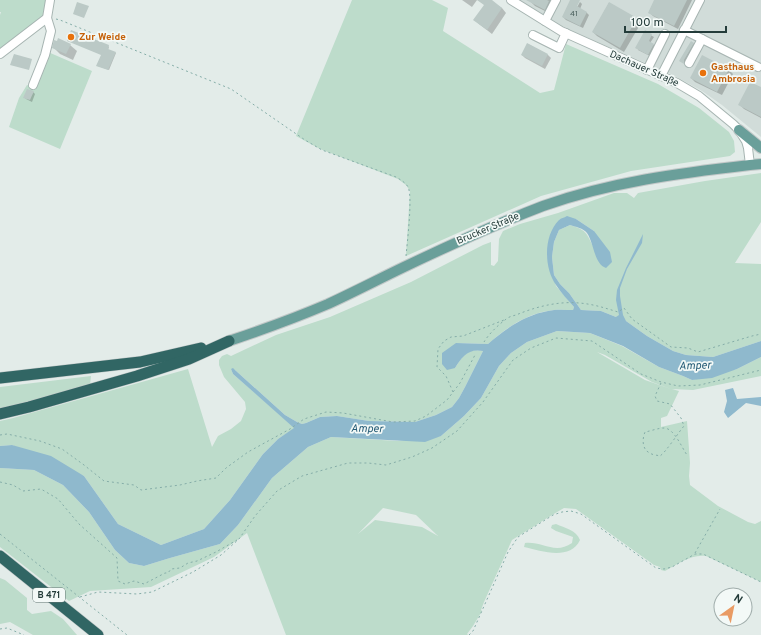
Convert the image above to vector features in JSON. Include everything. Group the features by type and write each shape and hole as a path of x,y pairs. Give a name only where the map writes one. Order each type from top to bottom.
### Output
{"highway":[{"path":"0,378 140,362 229,341"},
{"path":"0,414 138,376 189,359 229,341"},
{"name":"B 471","path":"0,556 98,635"}],"main road":[{"path":"739,130 761,148"},
{"name":"Brucker Straße","path":"229,341 271,327 329,303 504,222 544,206 581,194 637,181 750,164 761,164"}],"street":[{"path":"33,84 45,55 51,32 47,18 50,0"},
{"path":"545,21 556,0"},
{"path":"661,76 700,0"},
{"name":"Dachauer Straße","path":"513,1 566,34 677,83 699,96 739,130 746,141 750,164"},
{"path":"0,54 47,18"},
{"path":"684,30 758,67"},
{"path":"533,35 559,48 566,34"},
{"path":"647,70 665,34"},
{"path":"690,63 702,39"}],"path":[{"path":"47,18 60,20 230,89 322,150 396,177 404,182 409,188 410,198 405,267"},
{"path":"453,393 446,376 437,367 438,349 444,341 451,337 463,336 528,310 558,304 578,303 595,305 618,312 624,308 632,320 671,347 688,348 698,352 761,334"},
{"path":"484,342 486,337 505,319"},
{"path":"80,597 98,592 137,594 152,592 193,572 221,555 239,539 255,516 277,492 302,476 348,463 386,465 412,457 432,448 457,431 483,402 513,360 531,348 556,338 592,341 641,374 661,382 678,386 700,385 761,370"},
{"path":"0,435 7,434 40,441 62,450 84,464 104,481 134,485 141,490 180,485 216,478 226,468 248,452 304,419 326,412 352,414 392,422 415,421 426,416 447,400 460,383 475,355"},
{"path":"661,382 656,396 657,401 670,404 681,418 684,426 676,436 663,454 660,456 650,453 645,449 642,438 645,432 665,428 670,430 676,436 686,455"},
{"path":"0,482 13,485 23,491 41,489 58,499 79,524 117,558 118,581 125,584 134,581 144,584 165,573 168,573 171,569 180,568 188,563 197,561 239,539"},
{"path":"695,554 720,509"},
{"path":"469,635 473,631 508,552 518,538 562,512 571,511 581,514 656,568 664,569 672,567 695,554 703,554 761,582"},
{"path":"0,534 126,635"},
{"path":"0,629 7,628 24,635"}],"shaded area":[{"path":"520,0 761,0 761,137 722,105 702,91 675,76 565,28"}],"green space":[{"path":"0,0 49,0 47,18 0,50"},
{"path":"352,0 432,0 448,8 443,31 540,93 554,90 566,44 658,84 699,108 729,132 734,141 735,152 730,156 631,171 541,196 406,256 410,191 406,185 398,179 320,149 296,136"},
{"path":"48,52 92,71 60,149 9,127 19,98 27,85 34,87"},
{"path":"761,173 761,222 735,263 761,264 761,341 713,357 686,355 673,351 647,336 626,321 601,311 581,310 554,275 552,257 554,242 559,230 570,225 585,232 593,246 594,231 576,219 560,219 547,255 556,286 574,307 573,310 551,310 523,319 501,333 488,344 456,343 455,368 463,357 469,352 478,350 483,351 459,398 452,407 436,415 415,422 369,421 337,416 320,417 302,424 285,415 235,370 231,369 233,374 295,428 278,439 263,454 230,500 204,529 161,545 118,524 84,476 12,445 0,446 0,421 188,369 212,447 218,436 231,429 241,421 246,409 245,402 224,377 219,365 219,360 222,356 227,354 231,356 276,335 330,317 411,282 491,242 491,265 494,266 498,261 499,239 503,231 520,224 558,213 614,193 627,193 634,198 638,193"},
{"path":"557,331 590,333 622,346 659,367 692,380 737,369 761,357 761,376 693,390 672,389 679,391 667,416 661,418 661,427 687,421 690,485 718,506 748,522 755,524 761,521 761,582 706,556 690,558 665,571 661,570 660,567 654,565 576,509 564,508 512,540 484,602 482,611 467,634 468,635 286,635 247,533 214,557 151,587 90,591 69,601 0,547 0,468 34,470 63,485 89,512 115,550 129,563 144,566 220,544 238,525 272,478 308,447 331,437 398,441 441,436 464,416 481,398 499,366 511,353 527,342","holes":["597,352 652,382 671,389 645,380","383,508 416,515 438,536 422,527 375,520 358,534"]},
{"path":"91,376 90,385 0,409 0,387"},
{"path":"556,524 576,534 580,540 569,551 555,553 524,547 525,543 531,543 560,548 572,543 573,537 551,528 552,525"},
{"path":"0,578 5,580 27,598 27,610 32,614 51,611 63,619 77,635 33,635 10,622 0,624"}],"water":[{"name":"Amper","path":"567,216 576,219 594,231 610,252 612,262 606,268 602,266 597,258 587,233 584,230 570,225 559,230 554,242 552,257 554,275 581,310 601,311 616,317 619,315 616,300 617,290 643,234 642,243 627,269 620,288 623,315 626,321 647,336 673,351 686,355 713,357 761,341 761,357 737,369 712,378 692,380 659,367 623,346 590,333 557,331 527,342 511,353 499,366 481,398 464,416 441,436 425,442 331,437 308,447 272,478 238,525 220,544 144,566 129,563 115,550 89,512 63,485 34,470 0,468 0,446 12,445 51,456 84,476 118,524 161,545 204,529 230,500 263,454 278,439 294,428 233,374 231,369 233,368 285,415 302,424 320,417 337,416 369,421 415,422 436,415 452,407 459,398 483,351 478,350 469,352 460,360 455,368 447,370 442,364 442,353 456,343 488,344 516,323 540,313 554,310 573,310 574,307 560,291 552,278 547,261 550,235 559,220"},
{"path":"733,388 737,399 761,397 761,406 746,403 728,418 724,412 727,401 725,390"}],"building":[{"path":"477,0 492,0 502,8 487,30 473,20 484,5"},
{"path":"526,0 547,0 549,1 545,10"},
{"path":"570,0 580,0 577,6 587,12 580,26 562,17"},
{"path":"654,0 687,0 674,26 648,13"},
{"path":"77,2 89,6 84,18 73,14"},
{"path":"609,2 637,18 620,48 592,32"},
{"path":"71,30 109,45 108,49 116,52 108,70 96,66 101,55 67,41"},
{"path":"645,30 652,34 649,41 654,44 648,55 635,48"},
{"path":"58,38 71,44 66,54 52,48 54,40 57,41"},
{"path":"691,41 694,43 684,60 684,64 679,61"},
{"path":"527,43 548,54 542,66 521,55"},
{"path":"14,54 32,59 29,70 10,65"},
{"path":"702,55 729,69 717,92 690,78"},
{"path":"750,82 761,87 761,117 738,105"},
{"path":"27,89 34,91 30,100 23,98"}],"place":[{"name":"Zur Weide","path":"71,37"},
{"name":"Gasthaus Ambrosia","path":"703,73"}]}
